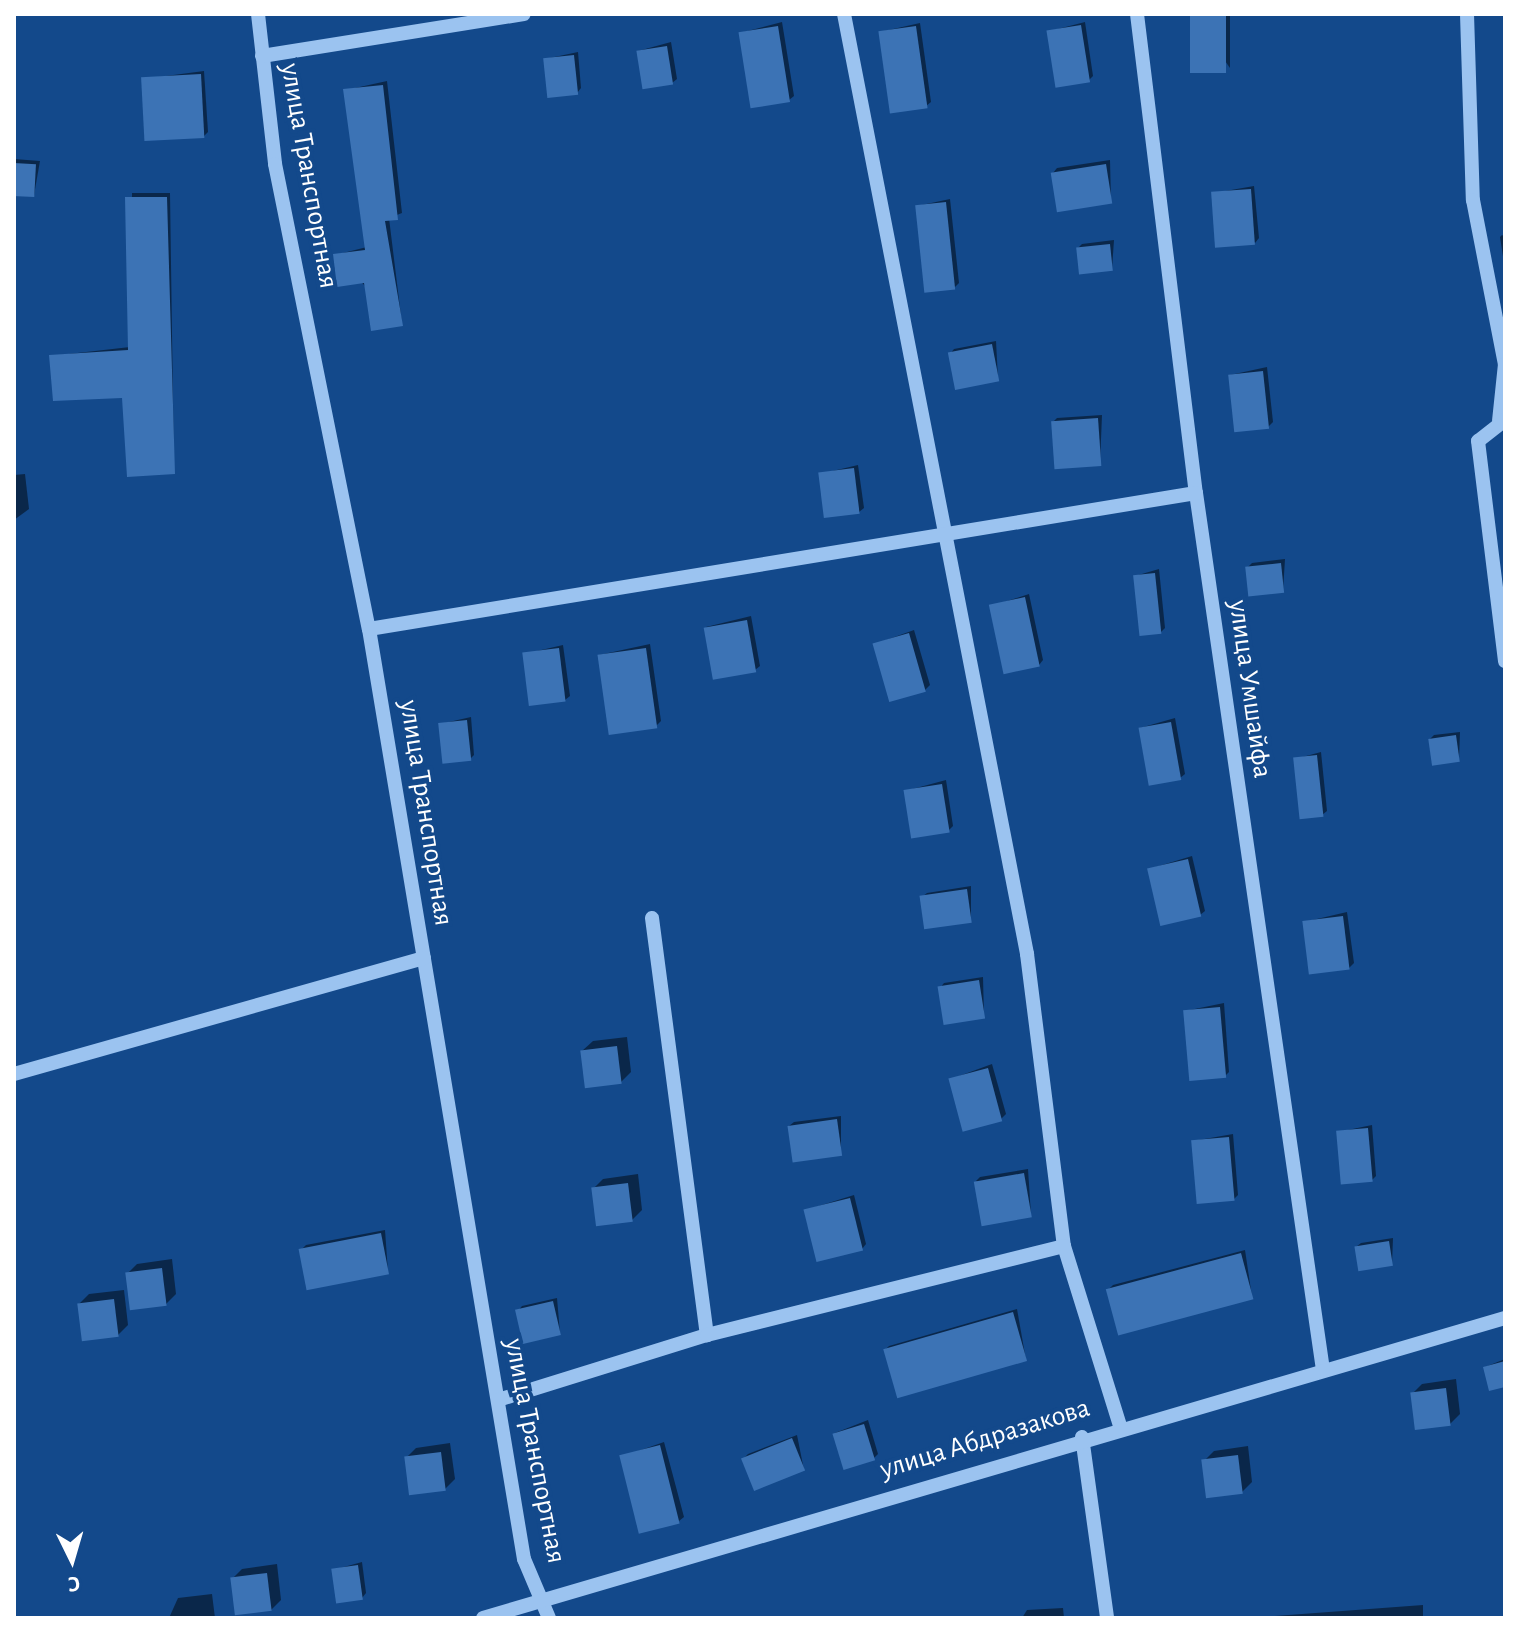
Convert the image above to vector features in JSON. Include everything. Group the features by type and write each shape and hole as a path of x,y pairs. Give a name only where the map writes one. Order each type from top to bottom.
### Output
{"street":[{"name":"улица Транспортная","path":"258,14 275,164 369,629 524,1559 549,1618"},
{"path":"262,56 524,14"},
{"path":"844,14 941,537 1027,954 1064,1246 1120,1426"},
{"name":"улица Умшайфа","path":"1137,14 1196,493 1323,1370"},
{"path":"1467,14 1473,200 1505,364 1502,420 1478,441 1505,661"},
{"path":"369,629 1196,493"},
{"path":"652,918 707,1335"},
{"path":"14,1074 424,958"},
{"path":"498,1400 707,1335 1064,1246"},
{"name":"улица Абдразакова","path":"483,1618 1082,1437 1505,1318"},
{"path":"1082,1437 1107,1618"}],"building":[{"path":"1190,14 1226,14 1226,73 1190,73"},
{"path":"1081,25 1090,82 1056,88 1046,30"},
{"path":"778,26 790,102 751,108 738,32"},
{"path":"916,26 928,108 890,113 878,31"},
{"path":"667,46 673,85 642,89 636,51"},
{"path":"574,55 578,95 547,98 543,58"},
{"path":"201,74 204,138 144,141 141,77"},
{"path":"383,85 398,220 385,221 403,326 371,331 364,283 337,287 333,254 365,250 343,89"},
{"path":"14,163 36,164 34,197 14,196"},
{"path":"1106,164 1112,204 1057,212 1051,173"},
{"path":"1251,189 1255,245 1215,248 1211,192"},
{"path":"125,197 167,197 175,474 127,477 122,398 53,401 49,355 128,350"},
{"path":"946,202 955,290 924,293 915,205"},
{"path":"1110,244 1113,271 1079,274 1076,248"},
{"path":"992,344 999,381 955,390 948,353"},
{"path":"1263,371 1269,429 1234,432 1228,375"},
{"path":"1098,418 1101,466 1054,469 1051,421"},
{"path":"854,468 860,514 824,518 818,472"},
{"path":"1281,563 1284,593 1248,597 1245,567"},
{"path":"1155,573 1161,634 1139,636 1133,575"},
{"path":"1025,597 1040,666 1004,674 989,605"},
{"path":"747,620 756,672 713,680 704,628"},
{"path":"909,633 926,692 889,702 872,643"},
{"path":"559,648 566,702 529,706 522,653"},
{"path":"646,648 657,728 609,735 597,655"},
{"path":"467,720 471,761 442,764 438,723"},
{"path":"1171,722 1181,780 1149,786 1139,728"},
{"path":"1456,735 1460,762 1432,766 1428,739"},
{"path":"1317,755 1323,817 1300,819 1293,758"},
{"path":"942,784 950,832 911,838 903,790"},
{"path":"1188,859 1201,916 1160,926 1147,868"},
{"path":"967,889 972,923 924,929 919,896"},
{"path":"1343,916 1350,970 1309,975 1302,921"},
{"path":"979,980 985,1019 944,1025 938,987"},
{"path":"1220,1007 1226,1078 1189,1081 1183,1010"},
{"path":"617,1046 622,1084 585,1088 580,1051"},
{"path":"988,1068 1002,1121 963,1132 948,1079"},
{"path":"837,1119 842,1156 793,1163 787,1126"},
{"path":"1368,1128 1373,1182 1341,1185 1336,1131"},
{"path":"1229,1137 1235,1201 1197,1204 1191,1140"},
{"path":"1024,1173 1032,1217 982,1226 974,1182"},
{"path":"628,1183 633,1222 596,1226 591,1188"},
{"path":"850,1198 863,1250 816,1262 803,1210"},
{"path":"381,1233 389,1274 307,1290 299,1249"},
{"path":"1389,1241 1393,1266 1358,1271 1354,1246"},
{"path":"1241,1253 1253,1299 1118,1336 1106,1289"},
{"path":"162,1268 167,1306 130,1310 125,1273"},
{"path":"114,1299 119,1337 82,1341 77,1304"},
{"path":"553,1301 561,1335 523,1344 515,1310"},
{"path":"1013,1312 1027,1361 897,1398 883,1349"},
{"path":"1505,1361 1505,1387 1489,1391 1483,1367"},
{"path":"1446,1388 1451,1426 1415,1430 1410,1392"},
{"path":"864,1424 875,1460 844,1470 832,1434"},
{"path":"792,1438 805,1470 754,1491 741,1459"},
{"path":"660,1445 680,1524 639,1534 619,1455"},
{"path":"441,1452 446,1491 409,1495 404,1457"},
{"path":"1238,1455 1243,1494 1206,1498 1201,1460"},
{"path":"358,1565 363,1600 336,1603 331,1569"},
{"path":"267,1573 272,1611 235,1615 230,1578"}]}
